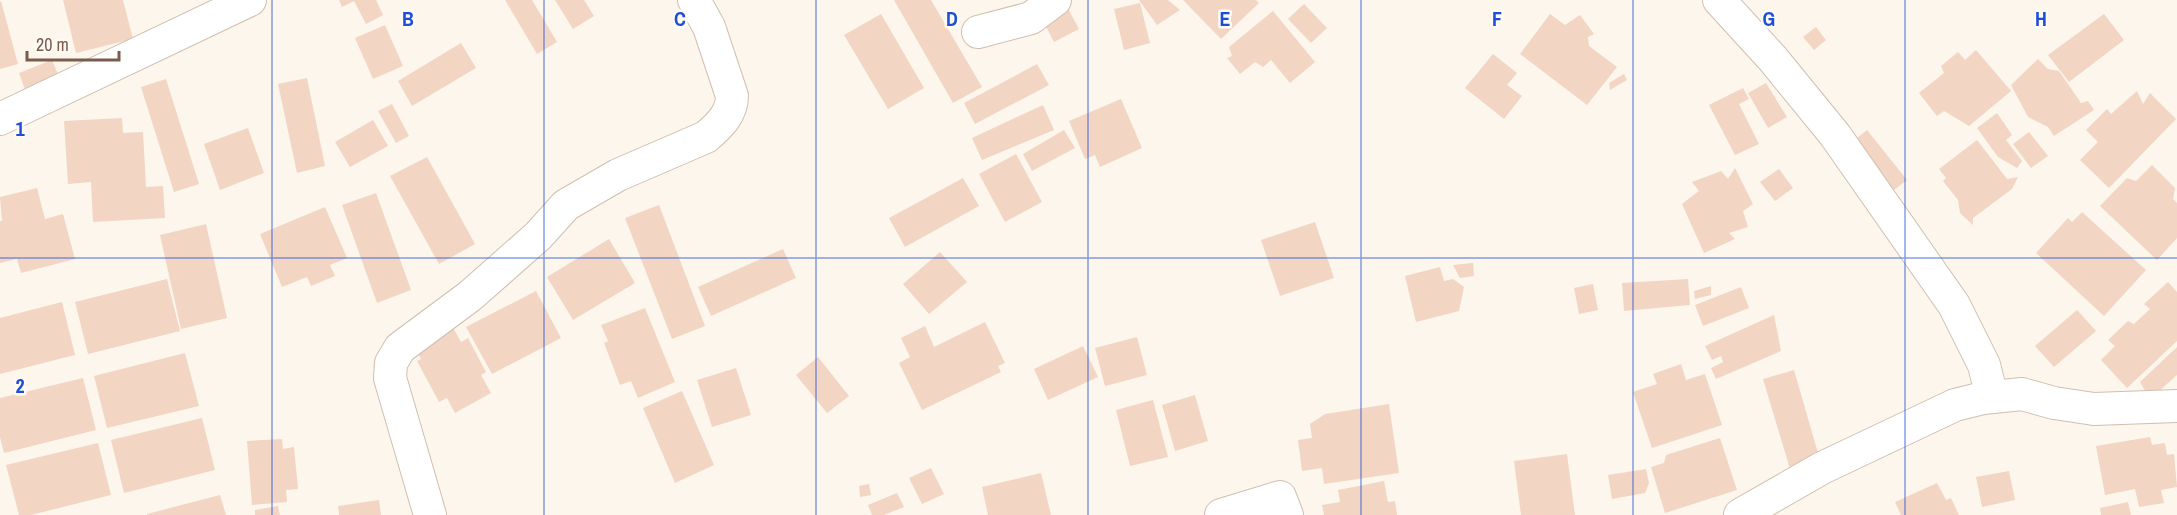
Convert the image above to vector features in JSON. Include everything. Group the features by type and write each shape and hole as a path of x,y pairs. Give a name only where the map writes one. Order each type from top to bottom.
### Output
{"street":[{"path":"0,119 250,0"},
{"path":"430,515 390,378 391,363 400,348 470,296 538,236 566,205 618,175 706,137 718,127 732,106 732,96 709,27 694,0"},
{"path":"978,32 1030,18 1055,0"},
{"path":"1719,0 1773,59 1834,135 1954,306 1984,365 1992,397"},
{"path":"1740,515 1822,468 1954,405 1992,397 2022,394 2054,403 2094,409 2177,406"},
{"path":"1221,515 1280,497 1287,515"}],"building":[{"path":"63,0 123,0 133,39 76,53"},
{"path":"339,0 376,0 383,15 366,24 354,1 342,7"},
{"path":"505,0 532,0 557,42 537,54"},
{"path":"555,0 584,0 594,16 573,29"},
{"path":"894,0 931,0 982,87 953,103"},
{"path":"1139,0 1168,0 1180,10 1157,25"},
{"path":"1183,0 1256,0 1259,3 1221,39"},
{"path":"0,2 18,64 0,69"},
{"path":"1065,3 1079,29 1054,42 1041,17"},
{"path":"1140,3 1150,43 1124,50 1114,9"},
{"path":"1304,4 1327,28 1311,43 1288,19"},
{"path":"1273,11 1315,62 1290,83 1271,60 1263,67 1255,62 1240,74 1227,58 1232,56 1229,47"},
{"path":"881,14 924,88 888,109 844,35"},
{"path":"1550,14 1565,25 1580,15 1594,34 1588,37 1589,46 1617,67 1587,105 1520,54"},
{"path":"2104,14 2124,40 2069,82 2048,55"},
{"path":"385,25 403,66 373,79 355,38"},
{"path":"1816,27 1826,40 1814,50 1803,37"},
{"path":"461,43 476,68 412,106 398,81"},
{"path":"1976,50 2011,91 1969,126 1944,111 1937,116 1919,93 1944,73 1941,66 1958,52 1965,60"},
{"path":"1493,54 1517,73 1507,85 1522,96 1504,119 1465,88"},
{"path":"2038,59 2048,69 2059,71 2081,103 2088,101 2094,110 2054,136 2048,127 2028,117 2011,85"},
{"path":"52,60 61,82 27,95 19,73"},
{"path":"1037,64 1049,85 975,124 964,103"},
{"path":"1624,74 1627,80 1610,90 1609,83"},
{"path":"307,78 325,166 297,173 278,84"},
{"path":"166,79 199,184 174,192 141,87"},
{"path":"1766,83 1787,117 1768,128 1748,93"},
{"path":"1743,88 1749,99 1739,104 1759,144 1735,155 1709,105"},
{"path":"2137,91 2143,104 2150,93 2176,119 2109,188 2080,160 2098,142 2086,130 2107,109 2111,114"},
{"path":"1121,99 1142,148 1100,167 1095,155 1085,159 1069,121"},
{"path":"392,104 409,136 396,143 378,111"},
{"path":"1043,105 1054,130 982,160 972,138"},
{"path":"1997,113 2012,135 2006,140 2022,161 2017,168 1998,157 1977,128"},
{"path":"122,118 123,133 143,132 146,187 163,186 165,218 93,222 91,182 68,184 64,121"},
{"path":"373,120 388,146 350,167 335,142"},
{"path":"248,128 264,173 220,190 204,144"},
{"path":"1064,130 1075,148 1032,171 1023,154"},
{"path":"1867,130 1907,180 1890,193 1851,143"},
{"path":"2029,132 2048,156 2031,168 2013,144"},
{"path":"1977,140 2007,179 2018,177 2012,189 1973,218 1973,225 1960,213 1958,200 1943,181 1946,178 1939,169"},
{"path":"1016,154 1042,202 1005,222 979,174"},
{"path":"427,157 475,244 439,264 390,176"},
{"path":"2152,165 2175,188 2173,199 2177,203 2177,238 2157,260 2100,206 2127,178 2136,181"},
{"path":"1735,168 1753,204 1743,211 1748,227 1729,233 1735,239 1704,253 1682,204 1699,191 1692,182 1721,171 1728,179"},
{"path":"1779,169 1793,188 1775,201 1760,182"},
{"path":"963,178 979,206 905,247 889,218"},
{"path":"37,188 45,219 63,214 75,259 21,273 17,259 0,263 0,221 2,221 0,197"},
{"path":"376,193 411,290 377,303 342,205"},
{"path":"659,205 705,326 672,339 625,218"},
{"path":"325,207 347,258 330,265 335,276 311,286 307,277 282,287 260,234"},
{"path":"2082,212 2146,270 2104,316 2036,253 2068,218 2072,222"},
{"path":"1315,222 1334,278 1280,296 1261,240"},
{"path":"206,224 227,318 181,329 160,235"},
{"path":"609,239 635,283 573,320 547,277"},
{"path":"783,249 796,278 711,316 698,287"},
{"path":"940,252 967,282 929,314 903,284"},
{"path":"1473,263 1474,276 1460,278 1453,265"},
{"path":"1440,267 1444,281 1453,279 1464,287 1459,311 1416,322 1405,276"},
{"path":"167,279 180,331 88,354 75,302"},
{"path":"1688,279 1690,305 1624,311 1622,283"},
{"path":"2168,282 2177,292 2177,341 2127,388 2101,360 2115,346 2108,340 2128,321 2134,324 2150,309 2144,304"},
{"path":"1593,284 1598,310 1579,314 1574,288"},
{"path":"1711,286 1711,295 1695,299 1694,291"},
{"path":"1741,287 1749,308 1703,326 1695,305"},
{"path":"536,291 561,338 492,374 466,327"},
{"path":"62,302 75,355 0,374 0,318"},
{"path":"645,308 675,382 638,398 631,381 620,385 604,343 608,341 601,325"},
{"path":"2077,310 2096,331 2054,367 2035,346"},
{"path":"1774,315 1781,351 1716,379 1711,368 1723,362 1721,356 1712,360 1705,346"},
{"path":"985,322 1005,363 998,366 1001,372 922,410 899,363 910,357 901,338 925,326 934,347"},
{"path":"451,324 461,342 468,338 486,372 481,375 491,393 455,413 447,398 439,402 417,361 421,359 413,345"},
{"path":"1137,337 1147,375 1105,386 1095,348"},
{"path":"1083,346 1098,377 1048,400 1034,369"},
{"path":"2177,347 2177,375 2150,399 2140,382"},
{"path":"185,353 199,406 107,428 94,376"},
{"path":"818,357 849,396 827,413 796,375"},
{"path":"1681,364 1686,380 1705,374 1722,425 1652,448 1633,392 1657,384 1653,374"},
{"path":"736,368 751,415 712,427 697,380"},
{"path":"1794,370 1820,460 1790,469 1763,379"},
{"path":"83,378 96,430 4,453 0,437 0,398"},
{"path":"682,391 714,465 675,483 643,408"},
{"path":"1195,395 1208,441 1175,451 1162,405"},
{"path":"1153,400 1168,457 1130,466 1116,410"},
{"path":"1389,404 1399,473 1324,484 1322,468 1302,471 1298,440 1312,438 1310,424 1325,414"},
{"path":"202,418 215,470 124,493 111,440"},
{"path":"2150,437 2152,445 2165,443 2167,455 2174,454 2177,487 2161,490 2164,503 2139,507 2135,489 2105,495 2096,446"},
{"path":"1720,438 1737,490 1665,513 1651,467 1664,463 1666,455"},
{"path":"282,439 283,449 294,447 298,489 286,490 287,502 252,505 247,441"},
{"path":"98,443 111,495 31,515 19,515 6,465"},
{"path":"1567,454 1575,515 1521,515 1514,461"},
{"path":"931,468 944,494 922,504 909,478"},
{"path":"1646,469 1649,483 1645,493 1612,499 1608,475"},
{"path":"2009,471 2015,500 1982,507 1976,477"},
{"path":"1041,473 1051,515 988,515 982,487"},
{"path":"1384,481 1388,502 1395,501 1397,515 1324,515 1322,505 1340,502 1338,490"},
{"path":"1937,483 1946,500 1951,498 1959,515 1901,515 1895,502"},
{"path":"869,484 871,495 860,497 859,486"},
{"path":"897,493 904,507 884,515 872,515 868,505"},
{"path":"220,495 226,515 147,515 147,514"},
{"path":"379,500 381,515 339,515 338,506"},
{"path":"2128,502 2131,515 2101,515 2100,508"},
{"path":"278,506 280,515 255,515 255,510"}]}
